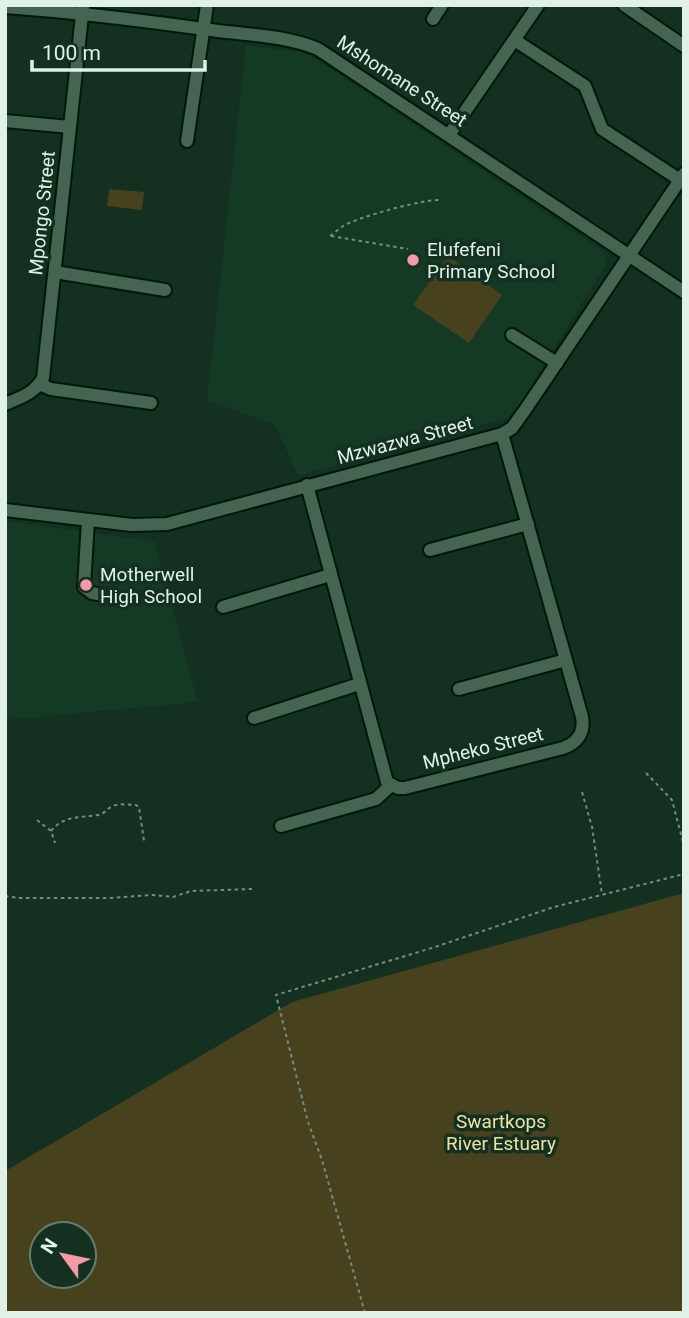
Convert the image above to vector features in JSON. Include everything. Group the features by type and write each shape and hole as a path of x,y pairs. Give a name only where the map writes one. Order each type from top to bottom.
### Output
{"street":[{"path":"187,141 207,5"},
{"path":"433,19 442,5"},
{"path":"449,135 516,41 538,5"},
{"path":"624,5 684,46"},
{"name":"Mshomane Street","path":"5,7 83,9 290,40 318,49 684,292"},
{"name":"Mpongo Street","path":"40,384 43,378 83,9"},
{"path":"516,41 585,86 602,129 682,177"},
{"path":"5,121 70,127"},
{"name":"Mzwazwa Street","path":"5,510 140,526 166,524 502,434 512,428 682,177"},
{"path":"55,272 165,290"},
{"path":"513,335 557,363"},
{"path":"5,404 29,394 40,384 51,389 151,403"},
{"name":"Mpheko Street","path":"391,785 398,788 417,785 563,748 576,741 584,724 502,434"},
{"path":"281,826 376,799 391,785 383,773 307,485"},
{"path":"88,520 84,587 92,593 125,599"},
{"path":"430,550 528,524"},
{"path":"223,607 330,575"},
{"path":"459,688 566,660"},
{"path":"254,718 359,684"}],"path":[{"path":"408,249 330,236 344,225 368,217 424,201 440,200"},
{"path":"646,773 672,800 684,846"},
{"path":"582,792 592,827 602,895"},
{"path":"51,831 59,822 77,816 100,815 113,805 136,804 139,807 144,841"},
{"path":"37,820 51,831 55,843"},
{"path":"365,1313 322,1160 308,1122 276,995 435,947 554,907 684,874"},
{"path":"5,896 173,897 191,891 252,889"}],"shaded area":[{"name":"Elufefeni Primary School","path":"246,45 301,52 313,57 596,246 605,255 605,266 512,417 298,476 275,425 207,400"},
{"name":"Motherwell High School","path":"5,521 154,541 198,702 5,720"}],"green space":[{"path":"109,189 144,192 142,210 107,206"},
{"path":"448,256 502,295 469,343 413,305"},
{"name":"Swartkops River Estuary","path":"684,893 684,1313 5,1313 5,1171 292,1002"}],"place":[{"name":"Elufefeni Primary School","path":"413,260"},
{"name":"Motherwell High School","path":"86,585"}]}
